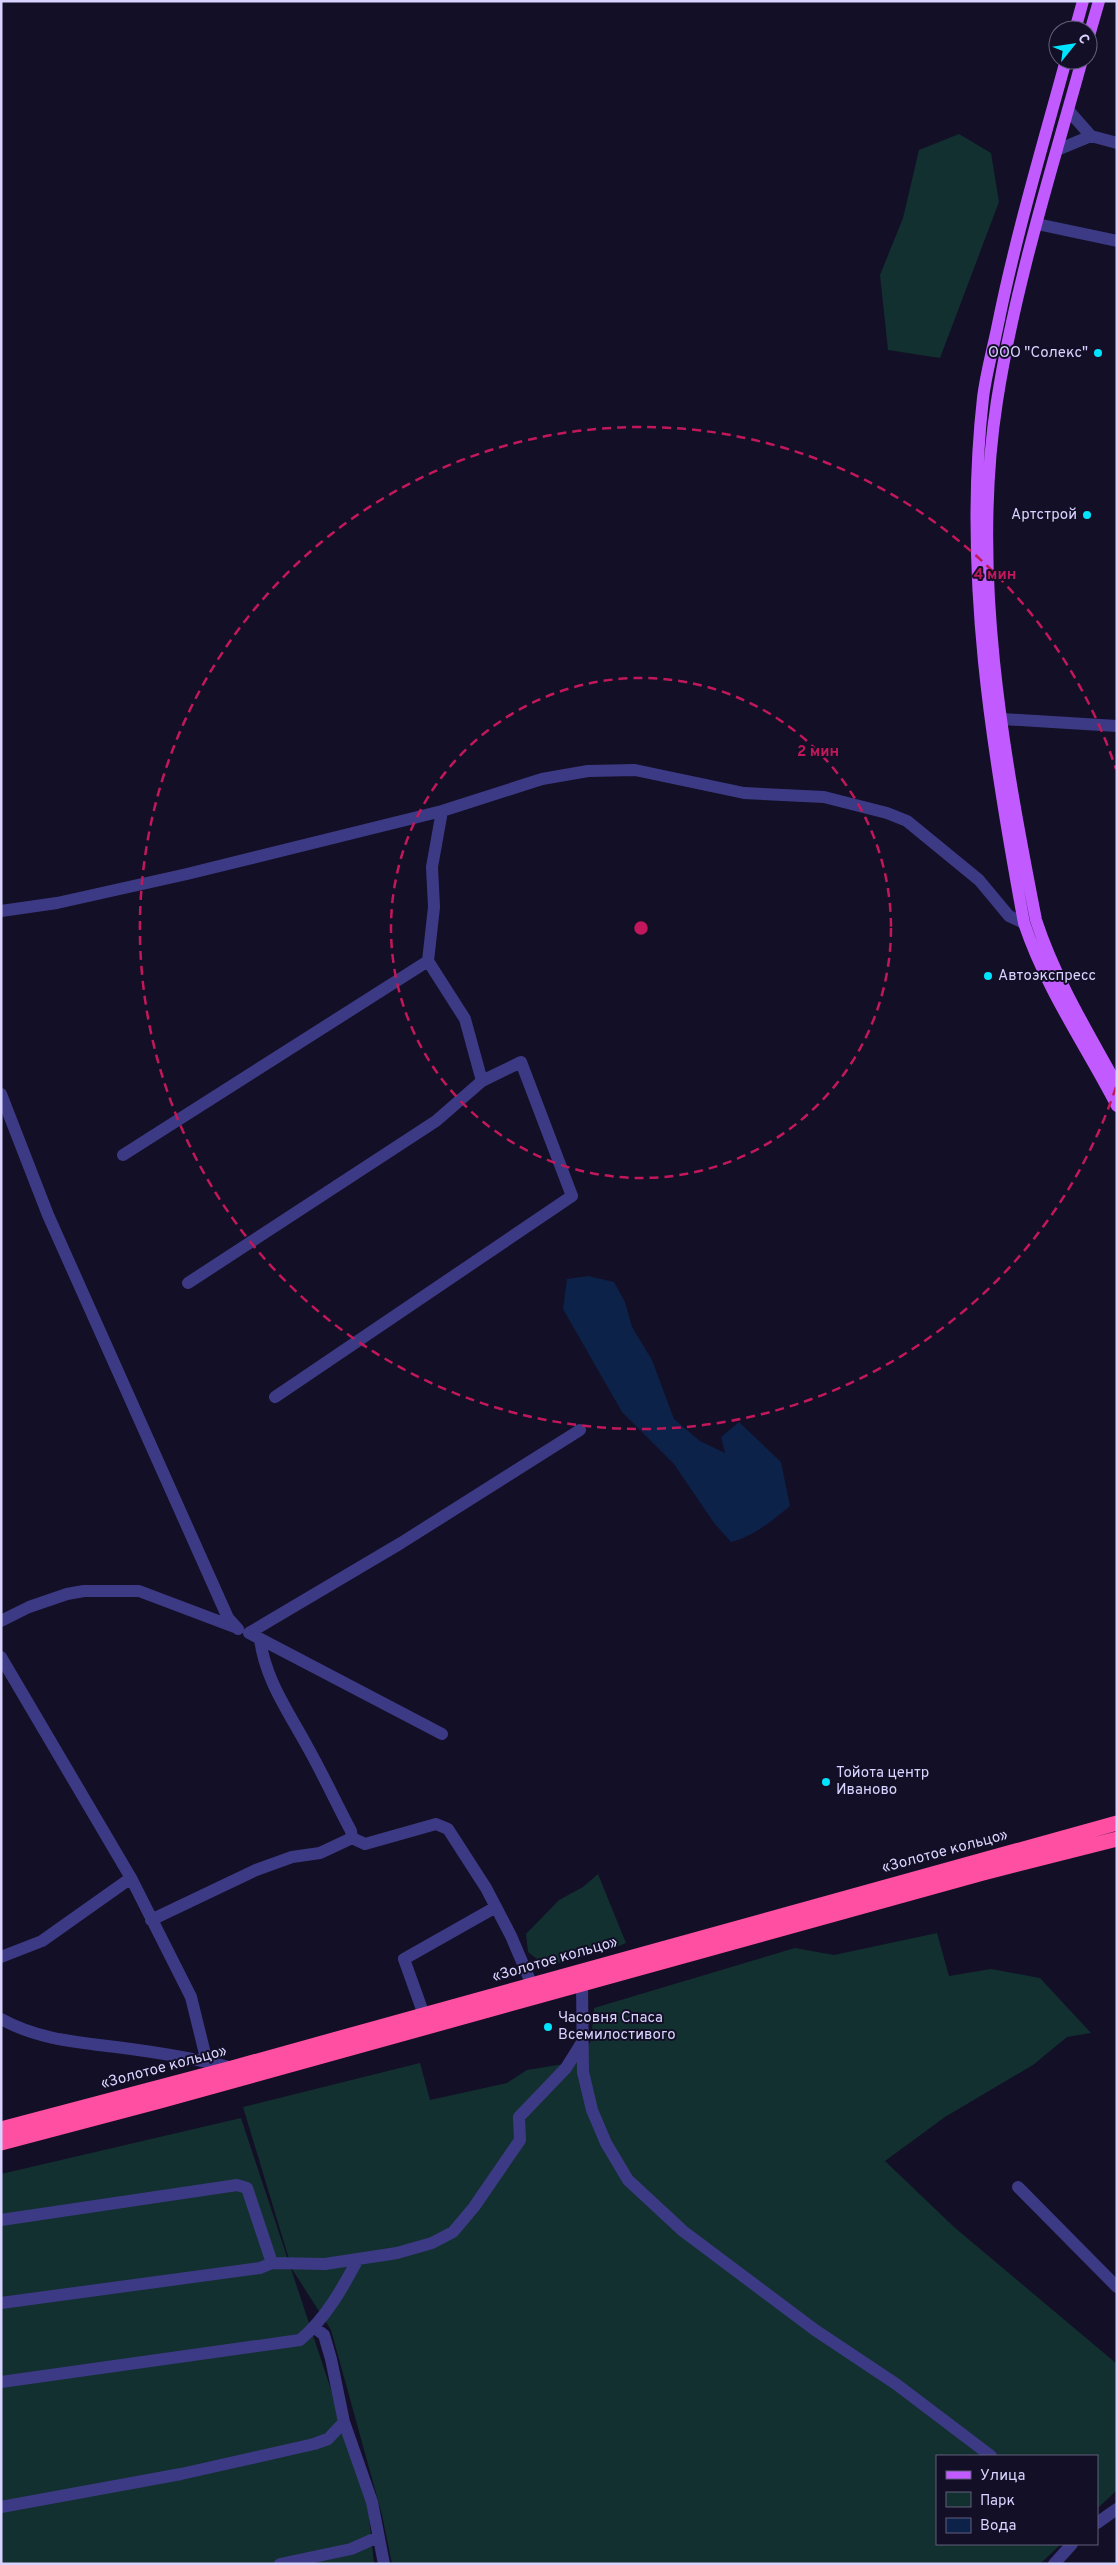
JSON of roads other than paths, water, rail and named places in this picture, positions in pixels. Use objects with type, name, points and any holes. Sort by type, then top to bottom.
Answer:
[{"type":"highway","name":"«Золотое кольцо»","points":[[1,2129],[232,2068],[1117,1823]]},
{"type":"highway","name":"«Золотое кольцо»","points":[[1,2143],[974,1875],[1117,1839]]},
{"type":"main road","points":[[1078,20],[1083,1]]},
{"type":"main road","points":[[1093,20],[1098,1]]},
{"type":"main road","points":[[1063,70],[1011,259],[983,395],[978,445],[977,604],[991,728],[1030,922],[1044,945],[1068,997],[1117,1085]]},
{"type":"main road","points":[[1079,70],[1022,279],[997,401],[991,454],[989,568],[992,636],[1033,949],[1057,1002],[1117,1106]]},
{"type":"street","points":[[1068,110],[1092,136],[1117,143]]},
{"type":"street","points":[[1057,150],[1092,136]]},
{"type":"street","points":[[1037,224],[1117,241]]},
{"type":"street","points":[[1002,719],[1117,726]]},
{"type":"street","points":[[1,912],[57,903],[178,876],[442,811],[542,778],[588,771],[635,770],[744,793],[824,797],[857,804],[907,821],[978,880],[1009,916],[1030,922]]},
{"type":"street","points":[[442,811],[432,867],[434,907],[428,961],[465,1019],[482,1081]]},
{"type":"street","points":[[123,1155],[428,961]]},
{"type":"street","points":[[188,1283],[436,1121],[482,1081],[521,1062],[572,1196],[276,1397]]},
{"type":"street","points":[[1,1094],[48,1216],[228,1618],[249,1633],[262,1654],[270,1682],[307,1746],[351,1831],[352,1838]]},
{"type":"street","points":[[249,1633],[401,1543],[580,1430]]},
{"type":"street","points":[[2,1619],[29,1607],[67,1594],[84,1591],[139,1590],[249,1633],[442,1734]]},
{"type":"street","points":[[1,1657],[131,1878],[191,1997],[207,2062]]},
{"type":"street","points":[[151,1920],[256,1870],[292,1857],[320,1853],[352,1838],[365,1844],[436,1824],[448,1829],[496,1907],[532,1984]]},
{"type":"street","points":[[1,1957],[42,1942],[131,1878]]},
{"type":"street","points":[[424,2015],[404,1959],[496,1907]]},
{"type":"street","points":[[582,1984],[581,2044],[583,2072],[592,2110],[606,2144],[628,2180],[683,2231],[815,2330],[896,2384],[990,2455]]},
{"type":"street","points":[[1,2019],[23,2032],[207,2062],[232,2068],[248,2076]]},
{"type":"street","points":[[1,2303],[260,2268],[272,2263],[325,2264],[397,2253],[432,2243],[453,2232],[474,2207],[520,2140],[519,2116],[566,2068],[581,2044]]},
{"type":"street","points":[[1,2220],[237,2186],[247,2188],[272,2263]]},
{"type":"street","points":[[1018,2187],[1117,2287]]},
{"type":"street","points":[[1,2382],[300,2340],[315,2328],[339,2293],[358,2259]]},
{"type":"street","points":[[315,2328],[324,2336],[344,2422],[372,2502],[384,2564]]},
{"type":"street","points":[[1,2507],[181,2474],[314,2444],[328,2438],[344,2422]]},
{"type":"street","points":[[280,2564],[351,2549],[378,2537]]},
{"type":"street","points":[[1054,2564],[1071,2545]]},
{"type":"water","points":[[588,1276],[614,1282],[625,1302],[632,1327],[652,1360],[674,1419],[700,1441],[725,1453],[721,1437],[739,1422],[781,1462],[790,1506],[755,1532],[731,1542],[714,1523],[674,1464],[622,1412],[563,1309],[567,1279]]},
{"type":"place","name":"ООО \"Солекс\"","points":[[1098,353]]},
{"type":"place","name":"Артстрой","points":[[1087,515]]},
{"type":"place","name":"Автоэкспресс","points":[[988,976]]},
{"type":"place","name":"Тойота центр Иваново","points":[[826,1782]]},
{"type":"place","name":"Часовня Спаса Всемилостивого","points":[[548,2027]]}]
